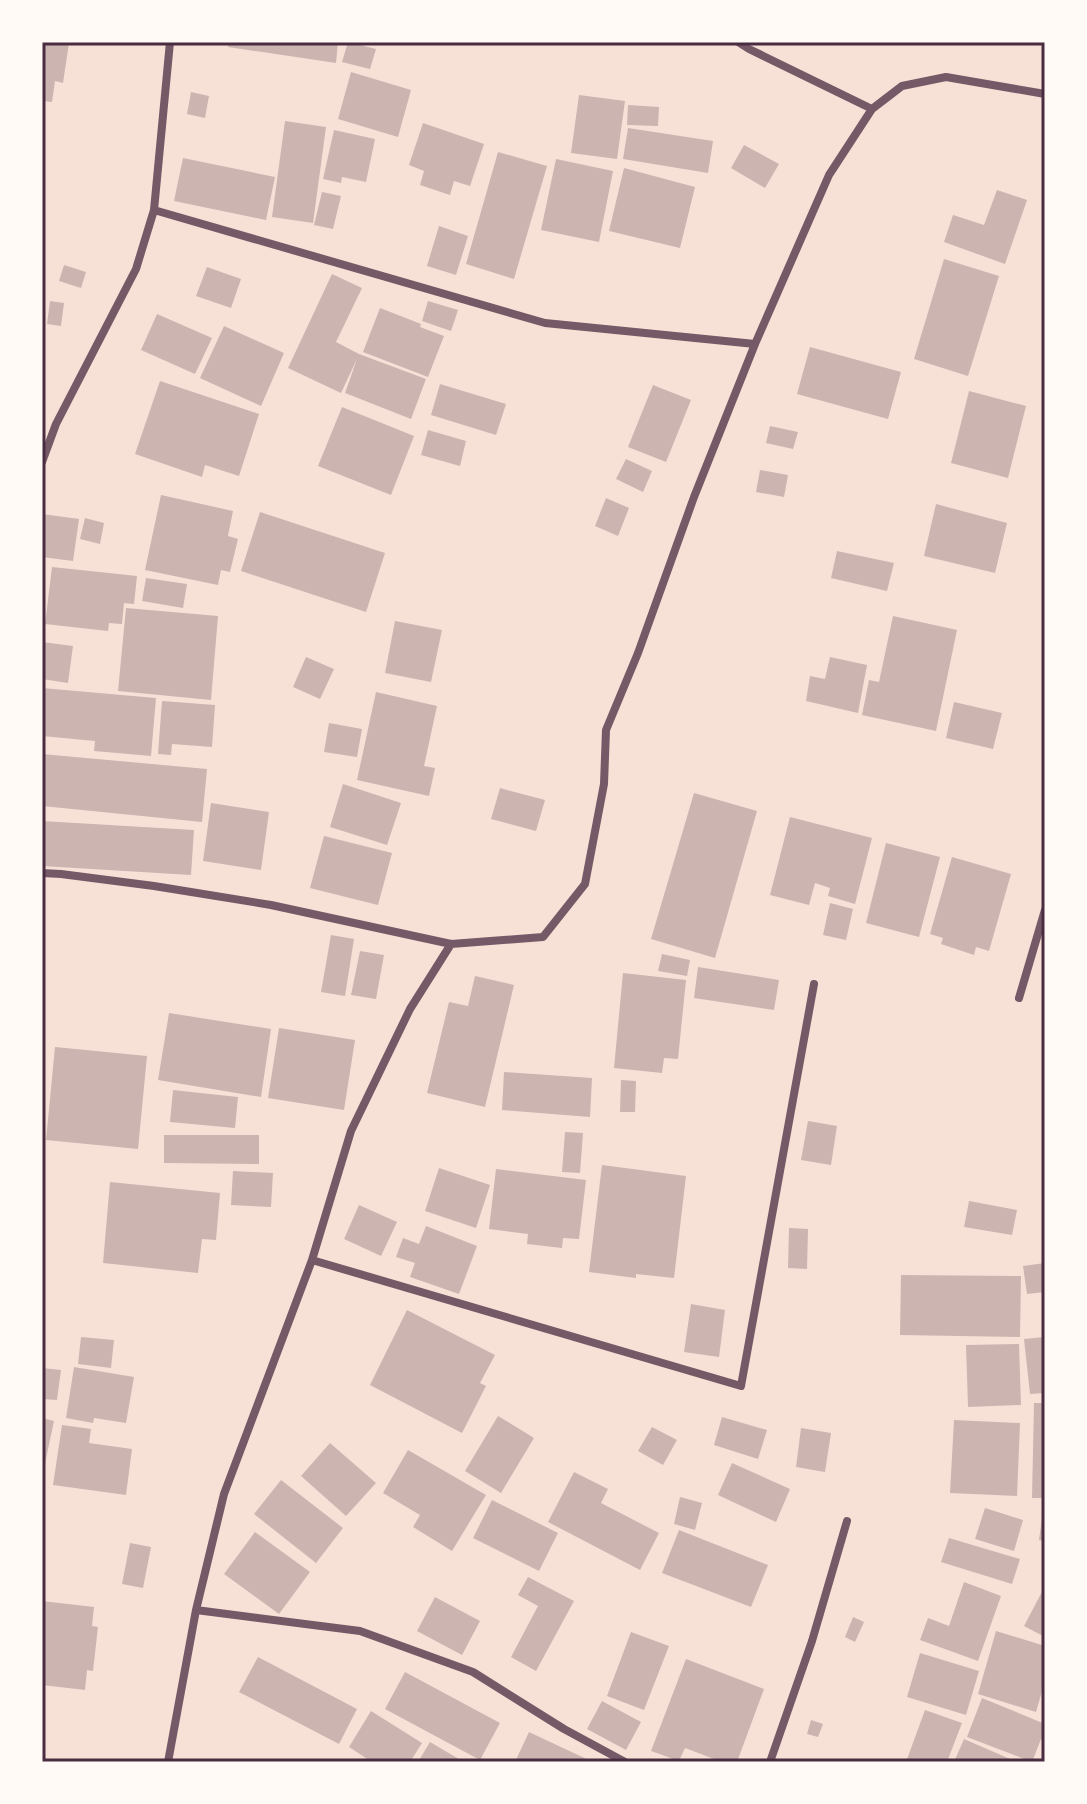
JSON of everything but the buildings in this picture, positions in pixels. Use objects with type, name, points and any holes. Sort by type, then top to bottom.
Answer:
[{"type":"street","points":[[42,462],[56,424],[136,269],[154,210],[170,42]]},
{"type":"street","points":[[738,42],[872,109]]},
{"type":"street","points":[[42,873],[139,884],[271,905],[451,944],[543,937],[585,884],[604,784],[606,730],[755,344],[829,175],[872,109],[902,86],[946,77],[1045,94]]},
{"type":"street","points":[[154,210],[545,323],[755,344]]},
{"type":"street","points":[[1019,998],[1045,910]]},
{"type":"street","points":[[168,1762],[196,1610],[224,1494],[312,1260],[351,1131],[410,1009],[451,944]]},
{"type":"street","points":[[312,1260],[741,1386],[814,984]]},
{"type":"street","points":[[770,1762],[812,1641],[847,1521]]},
{"type":"street","points":[[196,1610],[360,1631],[473,1672],[564,1729],[625,1762]]}]
